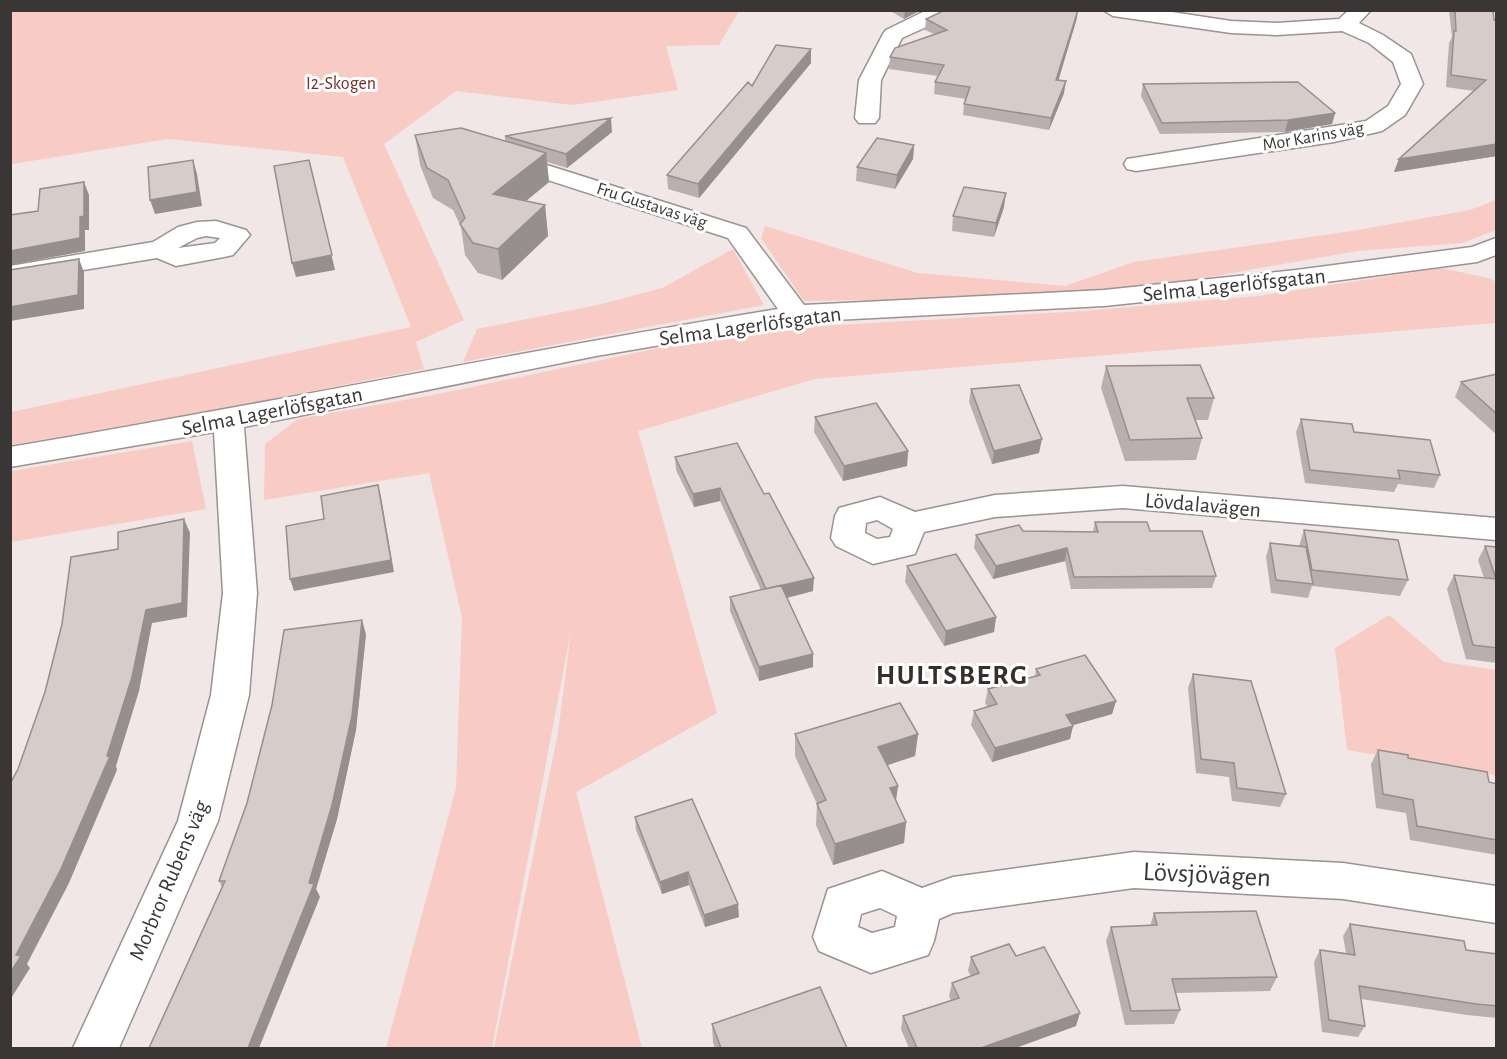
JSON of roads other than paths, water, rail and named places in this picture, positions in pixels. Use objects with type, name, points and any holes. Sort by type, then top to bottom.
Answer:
[{"type":"street","points":[[867,118],[870,80],[893,34],[925,18],[948,10]]},
{"type":"street","points":[[1113,10],[1231,27],[1277,29],[1353,18]]},
{"type":"street","name":"Mor Karins väg","points":[[1136,164],[1334,135],[1374,126],[1397,110],[1412,84],[1403,59],[1353,18]]},
{"type":"street","name":"Fru Gustavas väg","points":[[482,152],[619,193],[737,233],[763,272],[796,314]]},
{"type":"street","points":[[10,274],[161,249]]},
{"type":"street","name":"Selma Lagerlöfsgatan","points":[[10,457],[228,420],[596,347],[796,314],[1104,298],[1296,279],[1490,256]]},
{"type":"street","name":"Morbror Rubens väg","points":[[96,1048],[198,821],[230,695],[240,593],[228,420]]},
{"type":"street","name":"Lövdalavägen","points":[[911,524],[995,506],[1123,497],[1497,529]]},
{"type":"street","name":"Lövsjövägen","points":[[920,907],[953,895],[1134,870],[1343,880],[1497,905]]},
{"type":"district","name":"HULTSBERG","points":[[952,674]]},
{"type":"park label","name":"I2-Skogen","points":[[341,83]]}]
